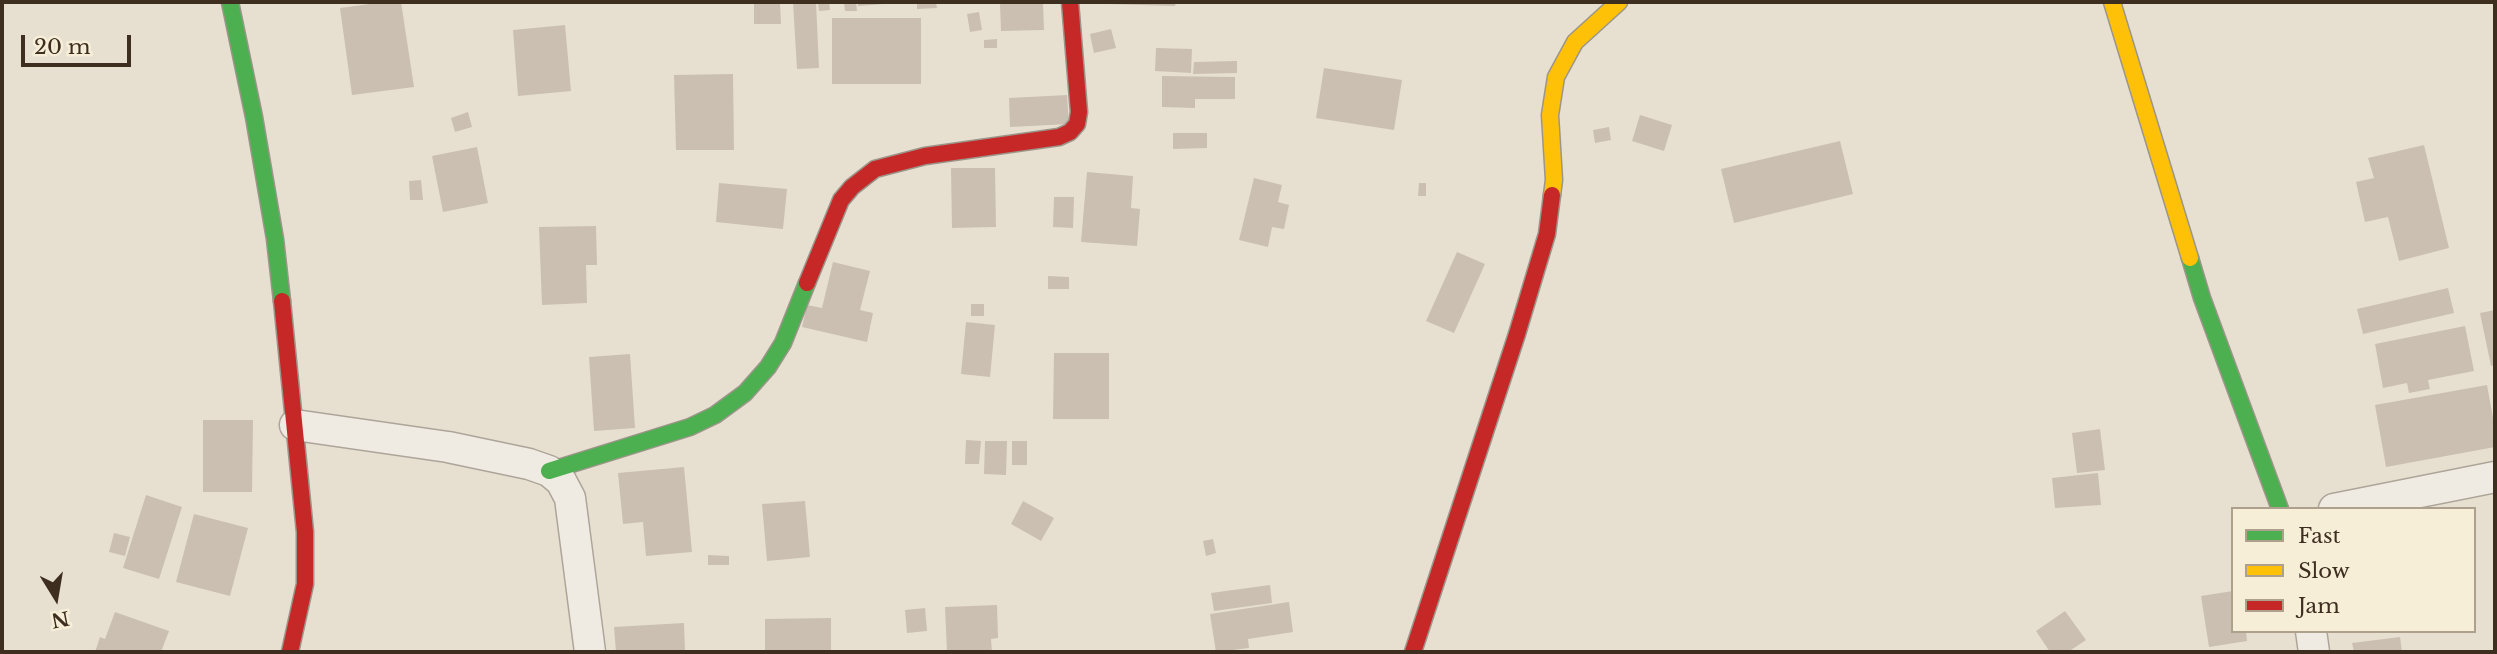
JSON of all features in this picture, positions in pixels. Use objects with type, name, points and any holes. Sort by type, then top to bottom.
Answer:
[{"type":"street","points":[[230,2],[254,117],[275,239],[305,532],[304,584],[290,652]]},
{"type":"street","points":[[549,471],[690,427],[715,415],[745,393],[768,367],[783,343],[841,200],[852,187],[875,169],[926,156],[1059,137],[1070,132],[1077,124],[1079,112],[1070,2]]},
{"type":"street","points":[[1413,652],[1513,348],[1547,234],[1554,180],[1550,115],[1556,77],[1575,42],[1619,2]]},
{"type":"street","points":[[2112,2],[2202,298],[2279,507]]},
{"type":"street","points":[[295,425],[448,447],[529,464],[549,471],[561,481],[570,498],[590,652]]},
{"type":"street","points":[[2344,507],[2495,477]]},
{"type":"street","points":[[2311,633],[2314,652]]},
{"type":"building","points":[[401,2],[414,87],[352,95],[340,8]]},
{"type":"building","points":[[754,2],[780,2],[781,24],[754,24]]},
{"type":"building","points":[[793,2],[816,2],[819,68],[797,69]]},
{"type":"building","points":[[818,2],[829,2],[830,10],[819,11]]},
{"type":"building","points":[[844,2],[856,2],[857,11],[845,11]]},
{"type":"building","points":[[858,2],[884,2],[884,4],[858,6]]},
{"type":"building","points":[[917,2],[936,2],[937,8],[917,9]]},
{"type":"building","points":[[1043,2],[1044,30],[1001,31],[1000,4]]},
{"type":"building","points":[[1107,2],[1176,2],[1175,6]]},
{"type":"building","points":[[979,12],[982,30],[970,32],[967,14]]},
{"type":"building","points":[[832,18],[921,18],[921,84],[832,84]]},
{"type":"building","points":[[565,25],[571,91],[518,96],[513,30]]},
{"type":"building","points":[[1111,29],[1116,48],[1094,53],[1090,34]]},
{"type":"building","points":[[997,39],[997,48],[984,48],[984,40]]},
{"type":"building","points":[[1156,48],[1192,49],[1191,73],[1155,71]]},
{"type":"building","points":[[1237,61],[1237,73],[1193,74],[1194,62]]},
{"type":"building","points":[[1324,68],[1402,80],[1394,130],[1316,118]]},
{"type":"building","points":[[733,74],[734,150],[676,150],[674,75]]},
{"type":"building","points":[[1162,76],[1235,77],[1235,99],[1195,99],[1195,108],[1162,107]]},
{"type":"building","points":[[1067,95],[1069,124],[1010,127],[1009,98]]},
{"type":"building","points":[[468,112],[472,127],[455,132],[451,118]]},
{"type":"building","points":[[1640,115],[1672,125],[1664,151],[1632,141]]},
{"type":"building","points":[[1609,127],[1611,140],[1595,143],[1593,130]]},
{"type":"building","points":[[1173,133],[1207,133],[1207,148],[1173,149]]},
{"type":"building","points":[[1840,141],[1853,194],[1734,223],[1721,169]]},
{"type":"building","points":[[2424,145],[2449,248],[2399,261],[2388,217],[2365,222],[2356,182],[2374,178],[2368,158]]},
{"type":"building","points":[[477,147],[488,203],[443,212],[432,156]]},
{"type":"building","points":[[951,168],[995,168],[996,227],[952,228]]},
{"type":"building","points":[[1087,172],[1133,176],[1131,208],[1140,209],[1137,246],[1081,242]]},
{"type":"building","points":[[1254,178],[1282,185],[1278,202],[1289,205],[1284,229],[1272,227],[1268,247],[1239,240]]},
{"type":"building","points":[[421,180],[423,200],[410,200],[409,181]]},
{"type":"building","points":[[719,183],[787,189],[783,229],[716,222]]},
{"type":"building","points":[[1419,183],[1426,183],[1426,196],[1418,196]]},
{"type":"building","points":[[1054,197],[1074,197],[1073,228],[1053,227]]},
{"type":"building","points":[[596,226],[597,265],[586,265],[587,303],[542,305],[539,227]]},
{"type":"building","points":[[1457,252],[1485,264],[1454,333],[1426,321]]},
{"type":"building","points":[[833,262],[870,271],[860,310],[873,313],[867,342],[802,327],[807,305],[822,308]]},
{"type":"building","points":[[1048,276],[1069,277],[1069,289],[1048,289]]},
{"type":"building","points":[[2448,288],[2454,313],[2363,334],[2357,309]]},
{"type":"building","points":[[971,304],[984,304],[984,316],[971,316]]},
{"type":"building","points":[[2495,310],[2495,365],[2491,366],[2480,313]]},
{"type":"building","points":[[966,322],[995,325],[990,377],[961,374]]},
{"type":"building","points":[[2465,326],[2474,371],[2428,380],[2430,389],[2409,393],[2407,383],[2383,388],[2375,344]]},
{"type":"building","points":[[1054,353],[1109,353],[1109,419],[1053,419]]},
{"type":"building","points":[[630,354],[635,428],[594,431],[589,357]]},
{"type":"building","points":[[2487,385],[2495,429],[2495,447],[2386,467],[2375,405]]},
{"type":"building","points":[[203,420],[253,420],[252,492],[203,492]]},
{"type":"building","points":[[2100,429],[2105,470],[2077,473],[2072,433]]},
{"type":"building","points":[[966,440],[981,441],[979,464],[965,464]]},
{"type":"building","points":[[985,441],[1007,441],[1006,475],[984,474]]},
{"type":"building","points":[[1012,441],[1027,441],[1027,465],[1012,465]]},
{"type":"building","points":[[684,467],[692,552],[646,556],[643,522],[623,524],[618,473]]},
{"type":"building","points":[[2098,473],[2101,505],[2055,508],[2052,478]]},
{"type":"building","points":[[146,495],[182,507],[159,579],[123,568]]},
{"type":"building","points":[[805,501],[810,557],[767,561],[762,504]]},
{"type":"building","points":[[1023,501],[1054,518],[1041,541],[1011,524]]},
{"type":"building","points":[[194,514],[248,528],[230,596],[176,582]]},
{"type":"building","points":[[114,533],[130,537],[125,556],[109,552]]},
{"type":"building","points":[[1213,539],[1216,553],[1206,556],[1203,541]]},
{"type":"building","points":[[708,555],[729,556],[729,565],[708,565]]},
{"type":"building","points":[[1270,585],[1272,603],[1214,611],[1211,593]]},
{"type":"building","points":[[2231,591],[2231,633],[2246,633],[2247,641],[2209,647],[2201,596]]},
{"type":"building","points":[[1289,602],[1293,632],[1248,639],[1249,648],[1216,652],[1210,614]]},
{"type":"building","points":[[997,605],[998,638],[991,639],[992,652],[947,652],[945,607]]},
{"type":"building","points":[[925,608],[927,631],[907,633],[905,610]]},
{"type":"building","points":[[2065,611],[2086,640],[2068,652],[2050,652],[2036,631]]},
{"type":"building","points":[[115,612],[169,631],[161,652],[95,652],[100,637],[105,639]]},
{"type":"building","points":[[831,618],[831,652],[765,651],[765,619]]},
{"type":"building","points":[[684,623],[685,652],[616,652],[614,627]]},
{"type":"building","points":[[2400,637],[2402,652],[2354,652],[2352,643]]},
{"type":"traffic: fast","points":[[230,2],[254,117],[275,239],[282,301]]},
{"type":"traffic: fast","points":[[2190,258],[2202,298],[2279,507]]},
{"type":"traffic: fast","points":[[549,471],[690,427],[715,415],[745,393],[768,367],[783,343],[807,283]]},
{"type":"traffic: slow","points":[[1552,195],[1554,180],[1550,115],[1556,77],[1575,42],[1619,2]]},
{"type":"traffic: slow","points":[[2112,2],[2190,258]]},
{"type":"traffic: jam","points":[[807,283],[841,200],[852,187],[875,169],[925,156],[1059,137],[1070,132],[1077,124],[1079,112],[1070,2]]},
{"type":"traffic: jam","points":[[1413,652],[1517,334],[1547,234],[1552,195]]},
{"type":"traffic: jam","points":[[282,301],[305,532],[305,584],[290,652]]}]
